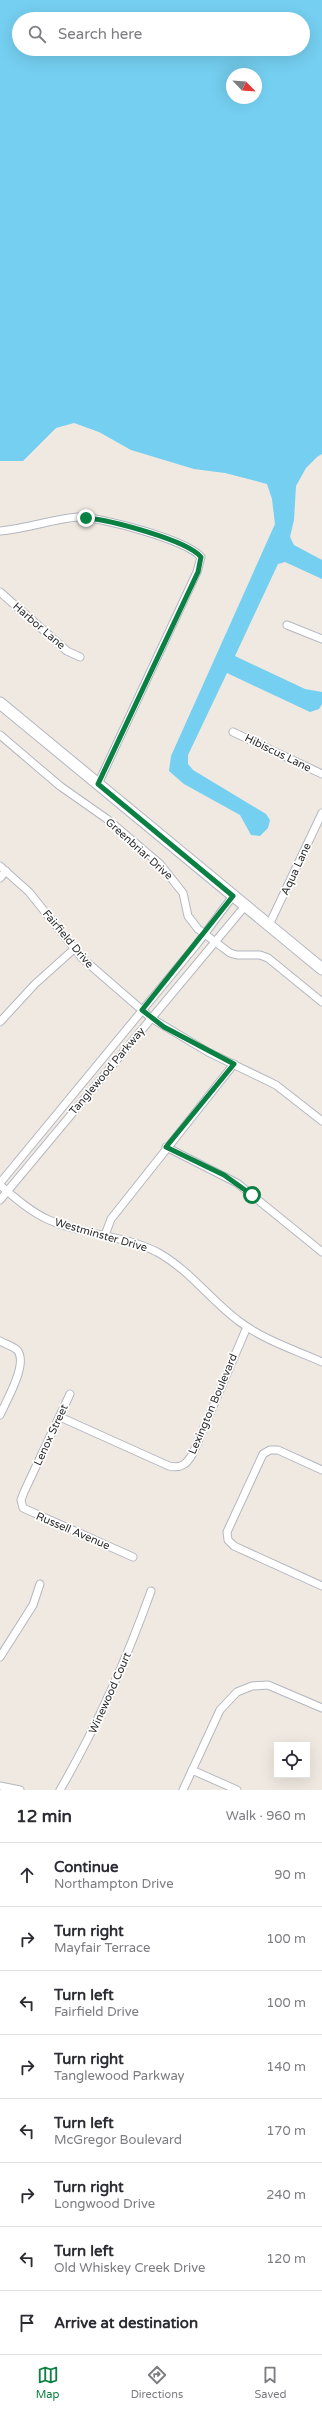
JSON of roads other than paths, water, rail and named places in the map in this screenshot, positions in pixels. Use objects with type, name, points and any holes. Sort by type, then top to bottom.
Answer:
[{"type":"main road","points":[[0,703],[322,969]]},
{"type":"street","points":[[0,531],[29,528],[69,518],[95,518],[121,524],[182,544],[196,551],[201,557],[198,572],[98,784]]},
{"type":"street","name":"Harbor Lane","points":[[0,592],[67,651],[80,657]]},
{"type":"street","points":[[287,625],[322,639]]},
{"type":"street","name":"Hibiscus Lane","points":[[233,732],[322,774]]},
{"type":"street","name":"Greenbriar Drive","points":[[0,736],[60,786],[107,819],[160,864],[177,883],[183,893],[188,916],[204,934],[222,948],[237,955],[253,954],[268,958],[322,1002]]},
{"type":"street","name":"Aqua Lane","points":[[269,926],[322,813]]},
{"type":"street","name":"Fairfield Drive","points":[[0,866],[29,892],[74,949],[94,970],[151,1018],[180,1037],[285,1091],[322,1121]]},
{"type":"street","points":[[0,878],[6,871]]},
{"type":"street","name":"Tanglewood Parkway","points":[[0,1184],[204,934],[233,896]]},
{"type":"street","name":"Tanglewood Parkway","points":[[0,1200],[214,941],[245,906]]},
{"type":"street","points":[[0,1022],[35,984],[74,949]]},
{"type":"street","points":[[105,1235],[111,1219],[166,1147],[234,1064]]},
{"type":"street","points":[[166,1147],[237,1183],[322,1252]]},
{"type":"street","name":"Westminster Drive","points":[[0,1184],[7,1191],[49,1220],[151,1249],[172,1262],[226,1311],[247,1327],[322,1362]]},
{"type":"street","name":"Lexington Boulevard","points":[[60,1417],[169,1466],[176,1468],[184,1465],[193,1453],[247,1327]]},
{"type":"street","points":[[0,1341],[18,1352],[21,1358],[21,1366],[0,1415]]},
{"type":"street","name":"Lenox Street","points":[[32,1476],[70,1394]]},
{"type":"street","points":[[322,1470],[278,1450],[270,1450],[262,1454],[227,1532],[228,1540],[237,1548],[322,1586]]},
{"type":"street","name":"Russell Avenue","points":[[32,1476],[21,1500],[23,1508],[133,1557]]},
{"type":"street","points":[[0,1657],[33,1605],[40,1584]]},
{"type":"street","name":"Winewood Court","points":[[60,1790],[82,1752],[114,1686],[151,1591]]},
{"type":"street","points":[[184,1790],[220,1710],[230,1697],[244,1689],[260,1685],[275,1687],[322,1708]]},
{"type":"street","points":[[192,1770],[237,1790]]},
{"type":"street","points":[[0,1786],[20,1790]]},
{"type":"water","points":[[0,0],[322,0],[322,454],[306,468],[296,486],[294,520],[290,537],[294,545],[322,560],[322,579],[285,562],[278,564],[235,656],[305,689],[322,692],[322,704],[319,709],[310,712],[227,673],[188,755],[188,764],[193,770],[266,814],[270,820],[268,828],[260,836],[251,835],[240,815],[184,784],[169,771],[171,756],[275,524],[272,499],[267,484],[225,473],[194,469],[131,450],[99,432],[74,423],[56,428],[23,461],[0,461]]}]
